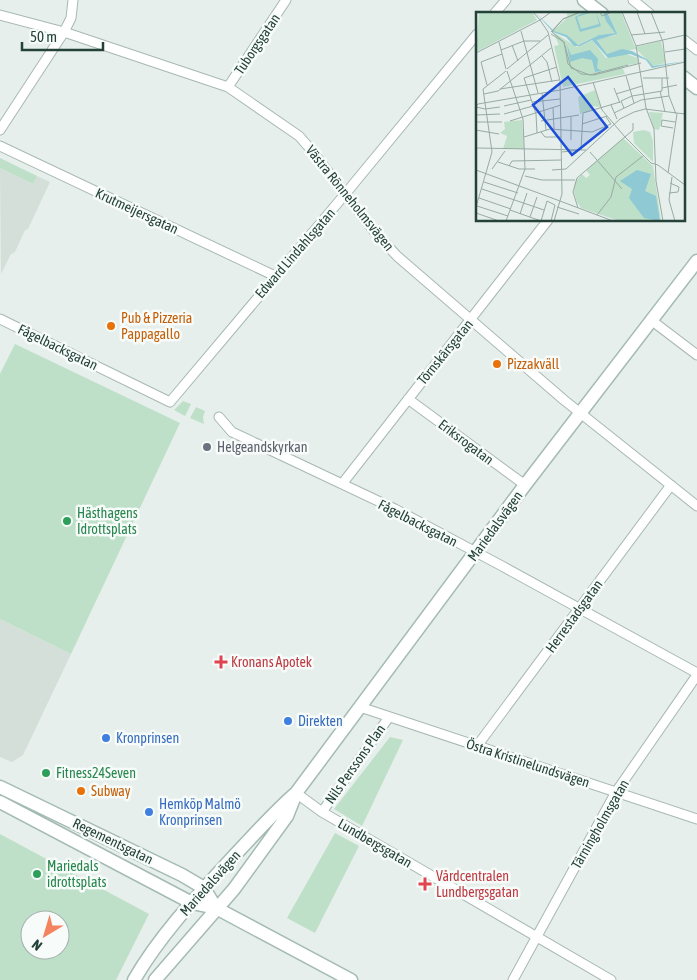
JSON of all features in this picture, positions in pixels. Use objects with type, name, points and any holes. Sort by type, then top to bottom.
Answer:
[{"type":"main road","points":[[584,0],[599,12]]},
{"type":"main road","points":[[684,78],[697,88]]},
{"type":"main road","name":"Mariedalsvägen","points":[[134,980],[174,924],[204,888],[278,808],[296,793],[580,413],[697,261]]},
{"type":"main road","name":"Regementsgatan","points":[[0,786],[182,875],[204,888],[216,908]]},
{"type":"main road","name":"Mariedalsvägen","points":[[155,980],[234,889],[288,816],[296,793]]},
{"type":"main road","name":"Regementsgatan","points":[[0,802],[192,902],[216,908],[351,980]]},
{"type":"street","points":[[0,130],[64,32],[71,18],[73,0]]},
{"type":"street","name":"Tuborgsgatan","points":[[228,87],[286,0]]},
{"type":"street","points":[[496,12],[506,0]]},
{"type":"street","points":[[633,0],[648,12]]},
{"type":"street","name":"Västra Rönneholmsvägen","points":[[0,16],[64,32],[228,87],[299,136],[384,243],[580,413],[697,506]]},
{"type":"street","name":"Edward Lindahlsgatan","points":[[170,402],[476,35]]},
{"type":"street","points":[[684,41],[697,50]]},
{"type":"street","name":"Krutmeijersgatan","points":[[0,146],[275,276]]},
{"type":"street","name":"Törnskärsgatan","points":[[342,484],[547,221]]},
{"type":"street","name":"Fågelbacksgatan","points":[[0,320],[170,402]]},
{"type":"street","points":[[651,320],[697,356]]},
{"type":"street","name":"Eriksrogatan","points":[[408,398],[525,486]]},
{"type":"street","name":"Fågelbacksgatan","points":[[219,417],[232,432],[395,509],[697,674]]},
{"type":"street","name":"Herrestadsgatan","points":[[477,746],[671,486]]},
{"type":"street","name":"Tärningholmsgatan","points":[[513,980],[616,792],[697,674]]},
{"type":"street","name":"Östra Kristinelundsvägen","points":[[360,707],[697,819]]},
{"type":"street","name":"Nils Perssons Plan","points":[[322,812],[389,717]]},
{"type":"street","name":"Lundbergsgatan","points":[[296,793],[322,812],[611,980]]},
{"type":"shaded area","points":[[0,168],[33,184],[37,176],[50,182],[28,229],[25,230],[15,252],[11,254],[1,274]]},
{"type":"shaded area","points":[[0,619],[71,654],[23,755],[12,762],[0,757]]},
{"type":"green space","points":[[0,158],[37,176],[33,184],[0,168]]},
{"type":"green space","name":"Hästhagens Idrottsplats","points":[[15,344],[180,423],[71,654],[0,619],[0,374]]},
{"type":"green space","points":[[183,401],[191,404],[185,416],[174,410]]},
{"type":"green space","points":[[196,407],[205,411],[203,417],[204,424],[190,418]]},
{"type":"green space","points":[[390,737],[403,740],[362,826],[334,809]]},
{"type":"green space","points":[[335,833],[359,846],[315,933],[287,918]]},
{"type":"green space","name":"Mariedals idrottsplats","points":[[0,834],[149,914],[116,980],[0,980]]},
{"type":"place","name":"Pub & Pizzeria Pappagallo","points":[[111,326]]},
{"type":"place","name":"Pizzakväll","points":[[497,364]]},
{"type":"place","name":"Helgeandskyrkan","points":[[207,447]]},
{"type":"place","name":"Hästhagens Idrottsplats","points":[[67,521]]},
{"type":"place","name":"Kronans Apotek","points":[[221,662]]},
{"type":"place","name":"Direkten","points":[[288,721]]},
{"type":"place","name":"Kronprinsen","points":[[106,738]]},
{"type":"place","name":"Fitness24Seven","points":[[46,773]]},
{"type":"place","name":"Subway","points":[[81,791]]},
{"type":"place","name":"Hemköp Malmö Kronprinsen","points":[[149,812]]},
{"type":"place","name":"Mariedals idrottsplats","points":[[37,874]]},
{"type":"place","name":"Vårdcentralen Lundbergsgatan","points":[[425,884]]}]
